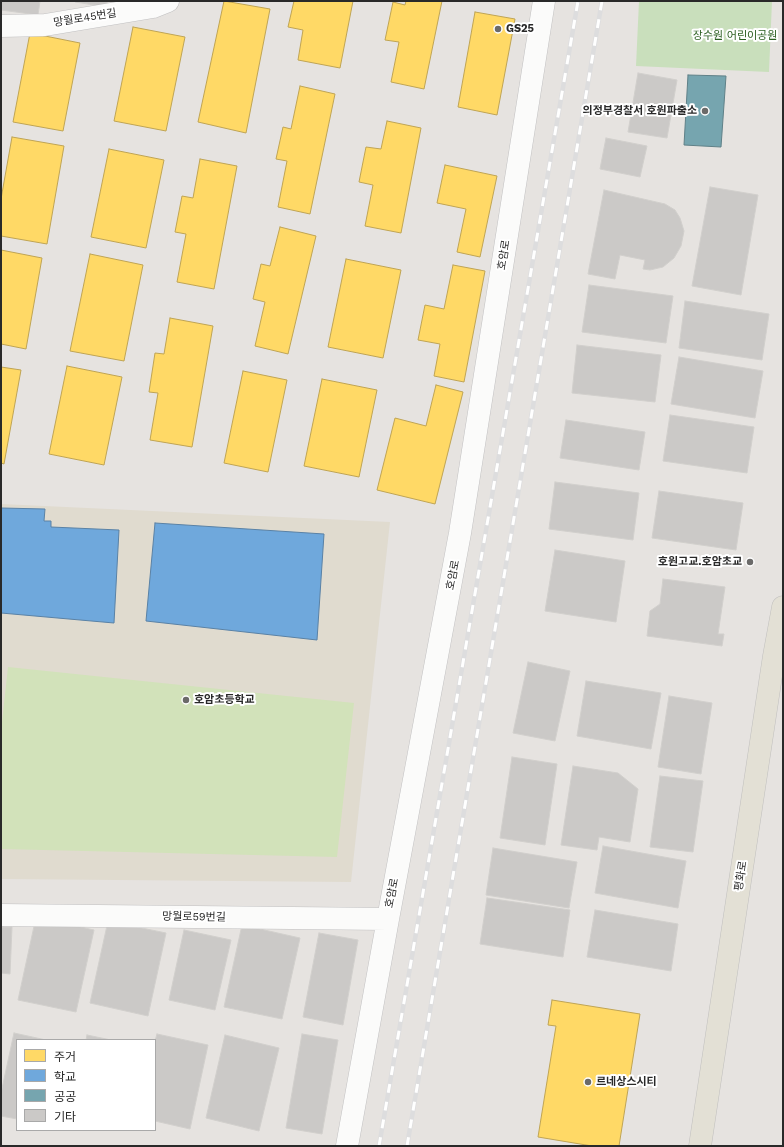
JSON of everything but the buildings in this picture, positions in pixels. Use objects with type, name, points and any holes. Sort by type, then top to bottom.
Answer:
[{"type":"main road","name":"평화로","points":[[700,1146],[774,656],[783,611]]},
{"type":"street","name":"망월로45번길","points":[[1,26],[45,25],[153,7],[168,1]]},
{"type":"street","name":"호암로","points":[[347,1146],[460,533],[544,1]]},
{"type":"street","name":"망월로59번길","points":[[1,915],[388,919]]},
{"type":"shaded area","name":"호암초등학교","points":[[1,504],[390,522],[351,882],[1,879]]},
{"type":"green space","name":"장수원 어린이공원","points":[[639,1],[772,1],[769,72],[636,66]]},
{"type":"green space","points":[[8,667],[354,703],[337,857],[1,849],[1,731]]},
{"type":"railway","points":[[379,1146],[578,1]]},
{"type":"railway","points":[[407,1146],[602,1]]},
{"type":"place","name":"GS25","points":[[498,29]]},
{"type":"place","name":"의정부경찰서 호원파출소","points":[[705,111]]},
{"type":"place","name":"호원고교.호암초교","points":[[750,562]]},
{"type":"place","name":"호암초등학교","points":[[186,700]]},
{"type":"place","name":"르네상스시티","points":[[588,1082]]}]
